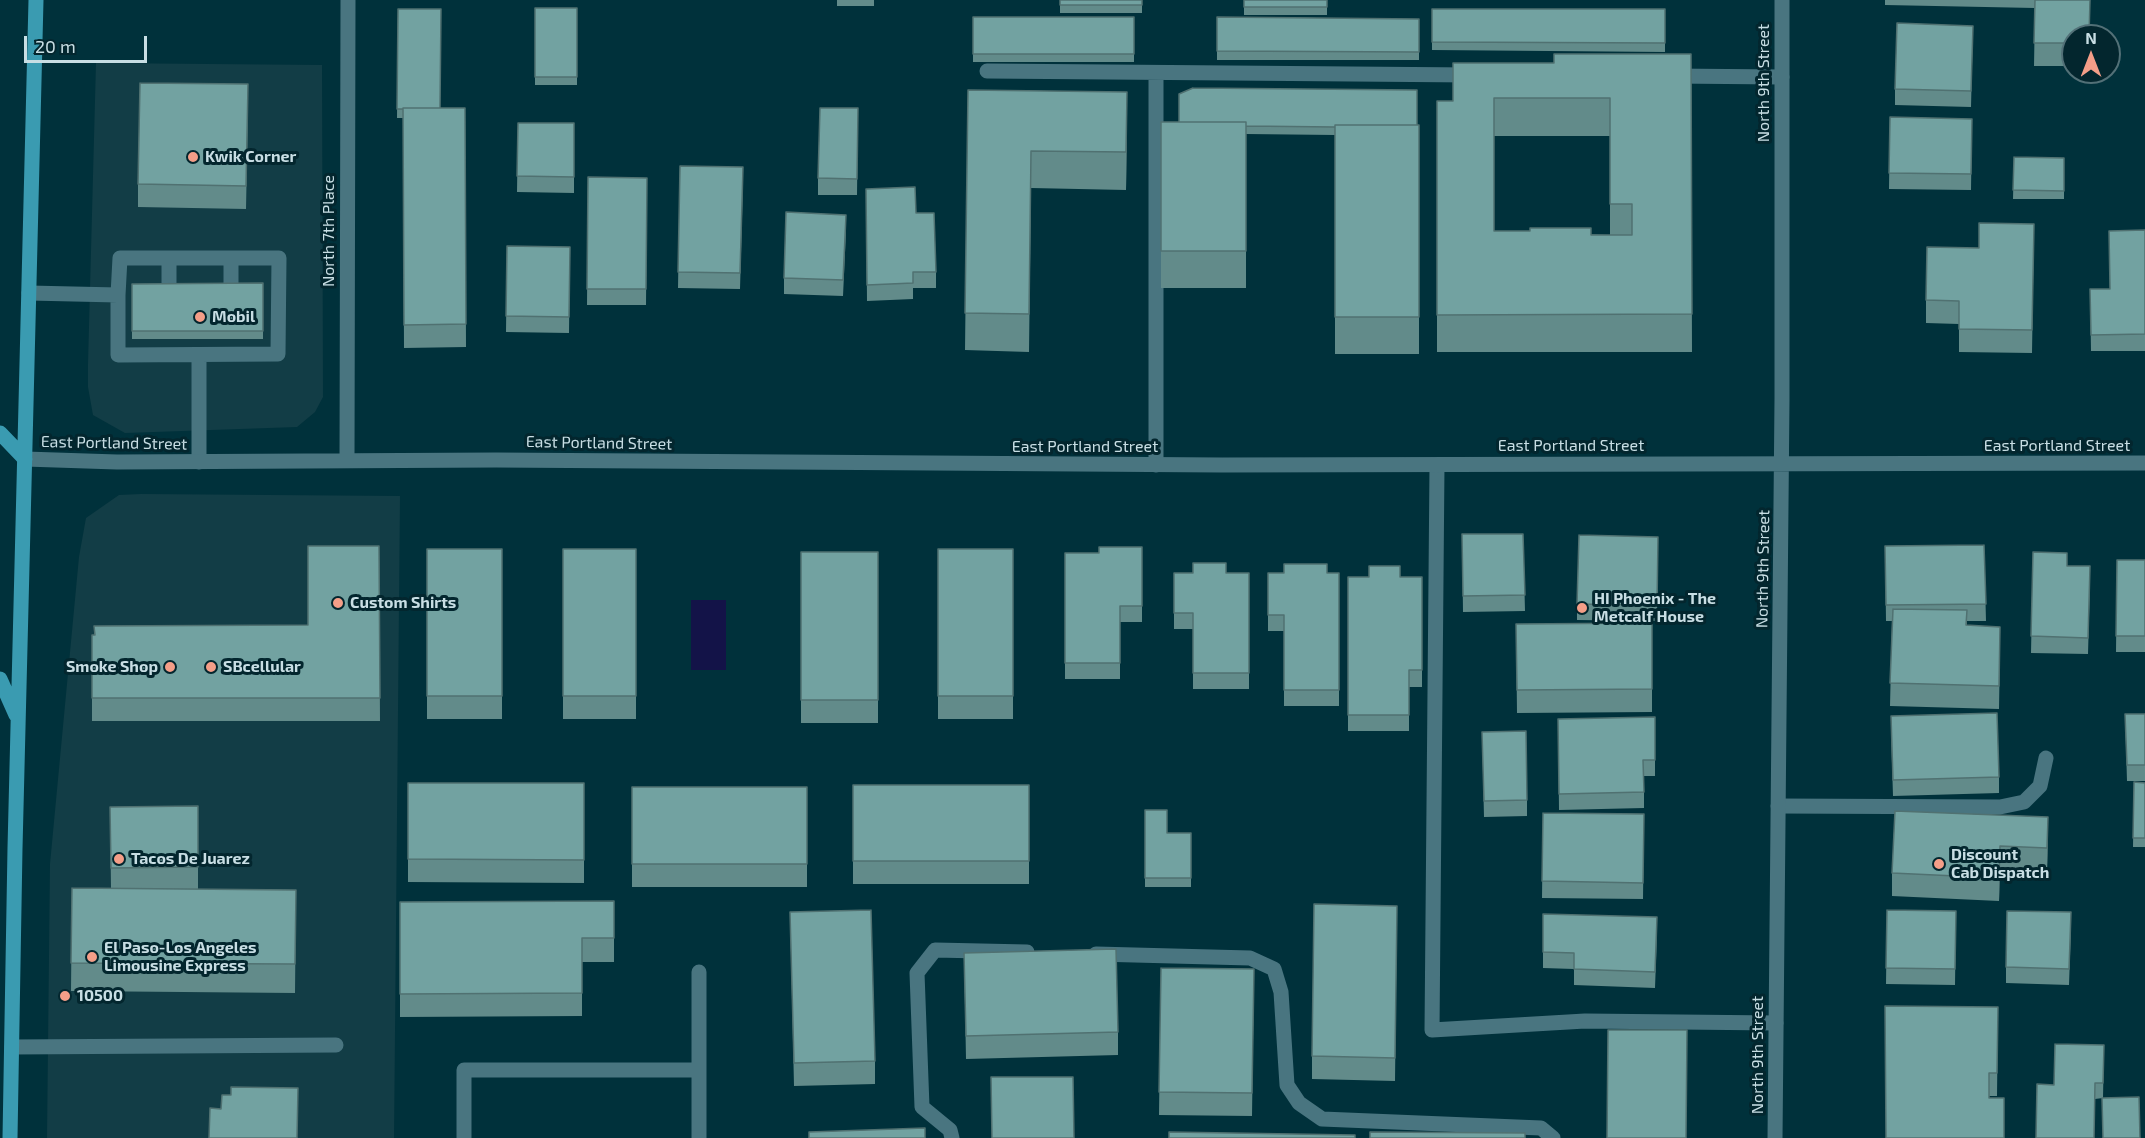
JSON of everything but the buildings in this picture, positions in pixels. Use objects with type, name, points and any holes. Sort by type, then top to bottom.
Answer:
[{"type":"main road","points":[[10,1138],[36,0]]},
{"type":"main road","points":[[0,434],[26,459]]},
{"type":"main road","points":[[0,680],[18,721]]},
{"type":"street","name":"North 7th Place","points":[[347,461],[348,0]]},
{"type":"street","name":"North 9th Street","points":[[1775,1138],[1782,464],[1782,0]]},
{"type":"street","points":[[987,71],[1488,75]]},
{"type":"street","points":[[1155,73],[1155,465]]},
{"type":"street","points":[[1654,76],[1782,77]]},
{"type":"street","points":[[120,258],[169,258],[279,258],[278,354],[199,357],[118,355],[120,258]]},
{"type":"street","points":[[169,258],[169,292]]},
{"type":"street","points":[[231,258],[231,291]]},
{"type":"street","points":[[29,292],[118,295]]},
{"type":"street","points":[[169,339],[169,356]]},
{"type":"street","points":[[231,339],[231,356]]},
{"type":"street","points":[[199,357],[200,462]]},
{"type":"street","name":"East Portland Street","points":[[26,459],[200,462],[1155,465],[2145,463]]},
{"type":"street","points":[[1437,465],[1432,1030],[1584,1021],[1776,1023]]},
{"type":"street","points":[[1778,806],[2000,807],[2024,802],[2040,786],[2046,758]]},
{"type":"street","points":[[952,1138],[950,1130],[922,1107],[916,973],[935,950],[1037,952]]},
{"type":"street","points":[[1083,954],[1250,958],[1274,969],[1281,992],[1287,1085],[1299,1103],[1322,1119],[1541,1128],[1553,1138]]},
{"type":"street","points":[[699,972],[699,1138]]},
{"type":"street","points":[[12,1047],[336,1045]]},
{"type":"street","points":[[464,1138],[464,1070],[699,1070]]},
{"type":"shaded area","points":[[96,63],[322,65],[323,397],[315,412],[297,427],[125,433],[93,415],[88,387],[88,364]]},
{"type":"shaded area","points":[[119,495],[400,496],[394,1138],[47,1138],[50,864],[79,557],[86,518]]},
{"type":"shaded area","points":[[691,600],[726,600],[726,670],[691,670]]},
{"type":"place","name":"Kwik Corner","points":[[193,157]]},
{"type":"place","name":"Mobil","points":[[200,317]]},
{"type":"place","name":"Custom Shirts","points":[[338,603]]},
{"type":"place","name":"HI Phoenix - The Metcalf House","points":[[1582,608]]},
{"type":"place","name":"Smoke Shop","points":[[170,667]]},
{"type":"place","name":"SBcellular","points":[[211,667]]},
{"type":"place","name":"Tacos De Juarez","points":[[119,859]]},
{"type":"place","name":"Discount Cab Dispatch","points":[[1939,864]]},
{"type":"place","name":"El Paso-Los Angeles Limousine Express","points":[[92,957]]},
{"type":"place","name":"10500","points":[[65,996]]}]
